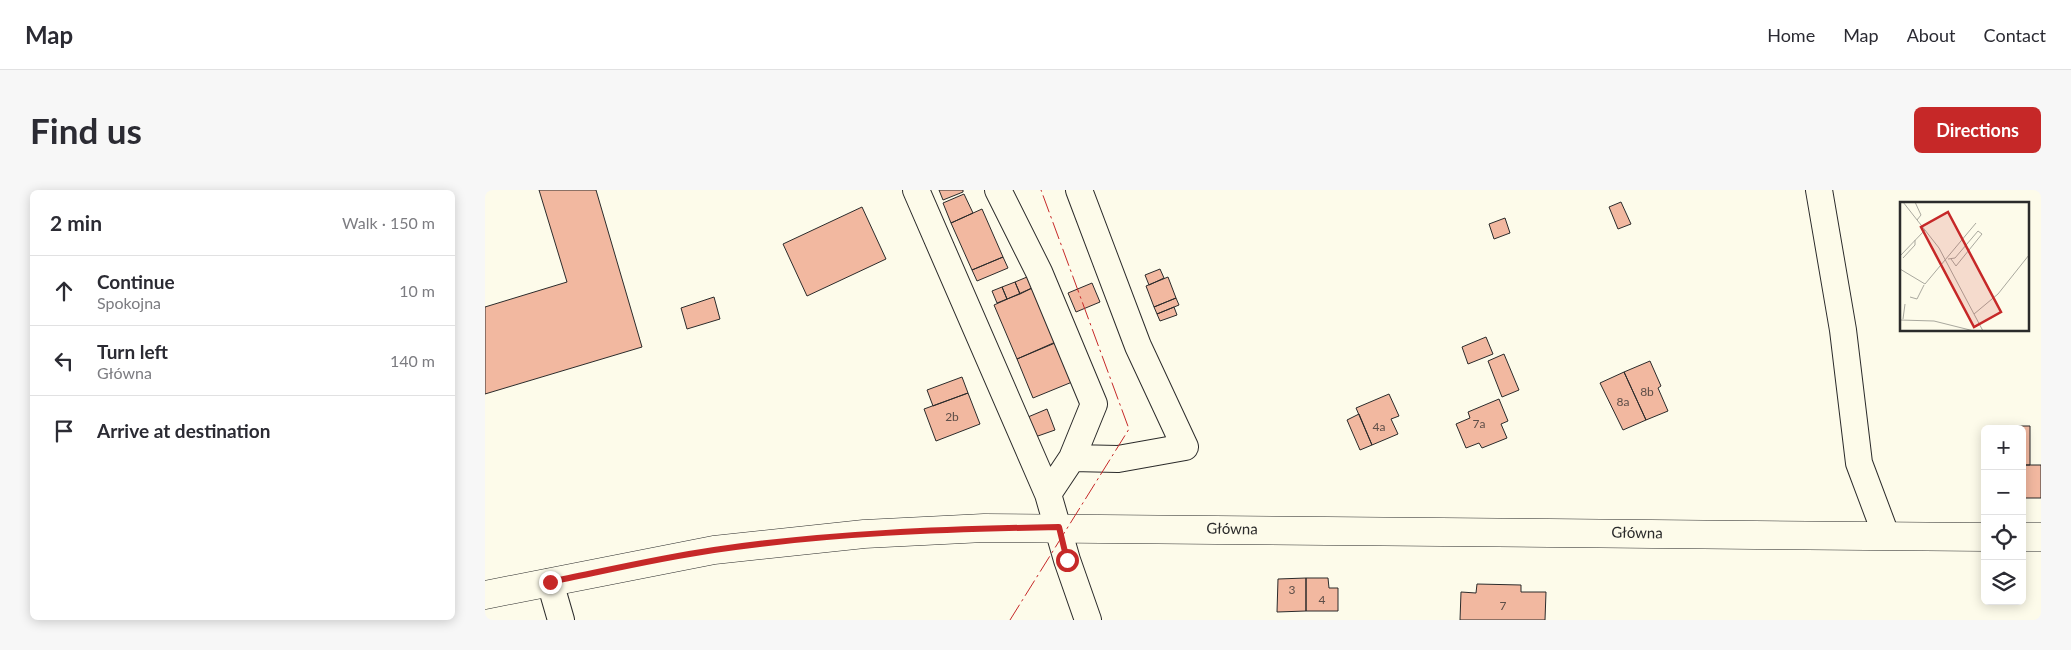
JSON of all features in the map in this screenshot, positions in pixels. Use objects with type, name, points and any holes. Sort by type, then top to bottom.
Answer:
[{"type":"main road","name":"Główna","points":[[485,595],[714,550],[785,541],[965,529],[1059,527],[1981,537]]},
{"type":"main road","points":[[2026,537],[2041,538]]},
{"type":"street","points":[[916,190],[1048,494],[1067,560],[1088,620]]},
{"type":"street","points":[[998,190],[1039,272],[1094,404],[1072,458],[1048,494]]},
{"type":"street","points":[[1072,458],[1118,459],[1185,447],[1138,346],[1079,190]]},
{"type":"street","points":[[1819,190],[1843,330],[1859,462],[1886,536]]},
{"type":"street","points":[[550,582],[561,620]]},
{"type":"building","points":[[539,190],[596,190],[642,347],[485,394],[485,307],[567,282]]},
{"type":"building","points":[[939,190],[963,190],[963,192],[943,200]]},
{"type":"building","points":[[964,194],[973,213],[951,223],[943,203]]},
{"type":"building","points":[[1621,202],[1631,224],[1618,229],[1609,207]]},
{"type":"building","points":[[862,207],[886,259],[807,296],[783,244]]},
{"type":"building","points":[[982,209],[1003,257],[972,270],[951,223]]},
{"type":"building","points":[[1505,218],[1510,233],[1494,239],[1489,224]]},
{"type":"building","points":[[1003,257],[1008,268],[977,281],[972,270]]},
{"type":"building","points":[[1160,269],[1164,278],[1149,285],[1145,275]]},
{"type":"building","points":[[1027,277],[1032,288],[1020,294],[1015,282]]},
{"type":"building","points":[[1168,277],[1176,298],[1154,307],[1146,286]]},
{"type":"building","points":[[1015,282],[1020,294],[1007,299],[1002,287]]},
{"type":"building","points":[[1092,283],[1100,302],[1076,312],[1068,293]]},
{"type":"building","points":[[1002,287],[1007,299],[997,303],[992,291]]},
{"type":"building","points":[[1032,288],[1055,343],[1017,359],[994,305]]},
{"type":"building","points":[[714,297],[720,319],[687,329],[681,308]]},
{"type":"building","points":[[1176,298],[1179,305],[1157,314],[1154,307]]},
{"type":"building","points":[[1174,307],[1177,315],[1160,321],[1157,314]]},
{"type":"building","points":[[1486,337],[1493,354],[1468,364],[1462,347]]},
{"type":"building","points":[[1060,340],[1077,380],[1033,398],[1017,359]]},
{"type":"building","points":[[1504,354],[1519,390],[1502,397],[1488,361]]},
{"type":"building","points":[[1650,361],[1661,386],[1658,388],[1668,411],[1646,420],[1624,372]]},
{"type":"building","points":[[1624,372],[1646,420],[1623,430],[1600,383]]},
{"type":"building","points":[[962,377],[968,393],[933,406],[927,390]]},
{"type":"building","points":[[968,393],[980,424],[936,441],[924,409]]},
{"type":"building","points":[[1389,394],[1399,416],[1391,419],[1398,434],[1372,445],[1356,408]]},
{"type":"building","points":[[1499,399],[1508,421],[1501,424],[1507,438],[1482,448],[1479,443],[1466,448],[1456,424],[1470,418],[1468,412]]},
{"type":"building","points":[[1047,409],[1055,430],[1035,437],[1028,417]]},
{"type":"building","points":[[1359,414],[1372,445],[1360,450],[1347,420]]},
{"type":"building","points":[[2026,426],[2030,426],[2030,465],[2026,465]]},
{"type":"building","points":[[2026,465],[2041,465],[2041,498],[2026,498]]},
{"type":"building","points":[[1306,578],[1328,578],[1329,588],[1338,588],[1338,611],[1306,611]]},
{"type":"building","points":[[1306,578],[1306,611],[1277,612],[1278,579]]},
{"type":"building","points":[[1477,584],[1521,585],[1521,592],[1546,592],[1545,620],[1460,620],[1461,592],[1476,593]]},
{"type":"power","points":[[1010,620],[1129,429],[1041,190]]},
{"type":"route","points":[[550,582],[714,550],[785,541],[864,534],[984,528],[1059,527],[1067,560]]}]
